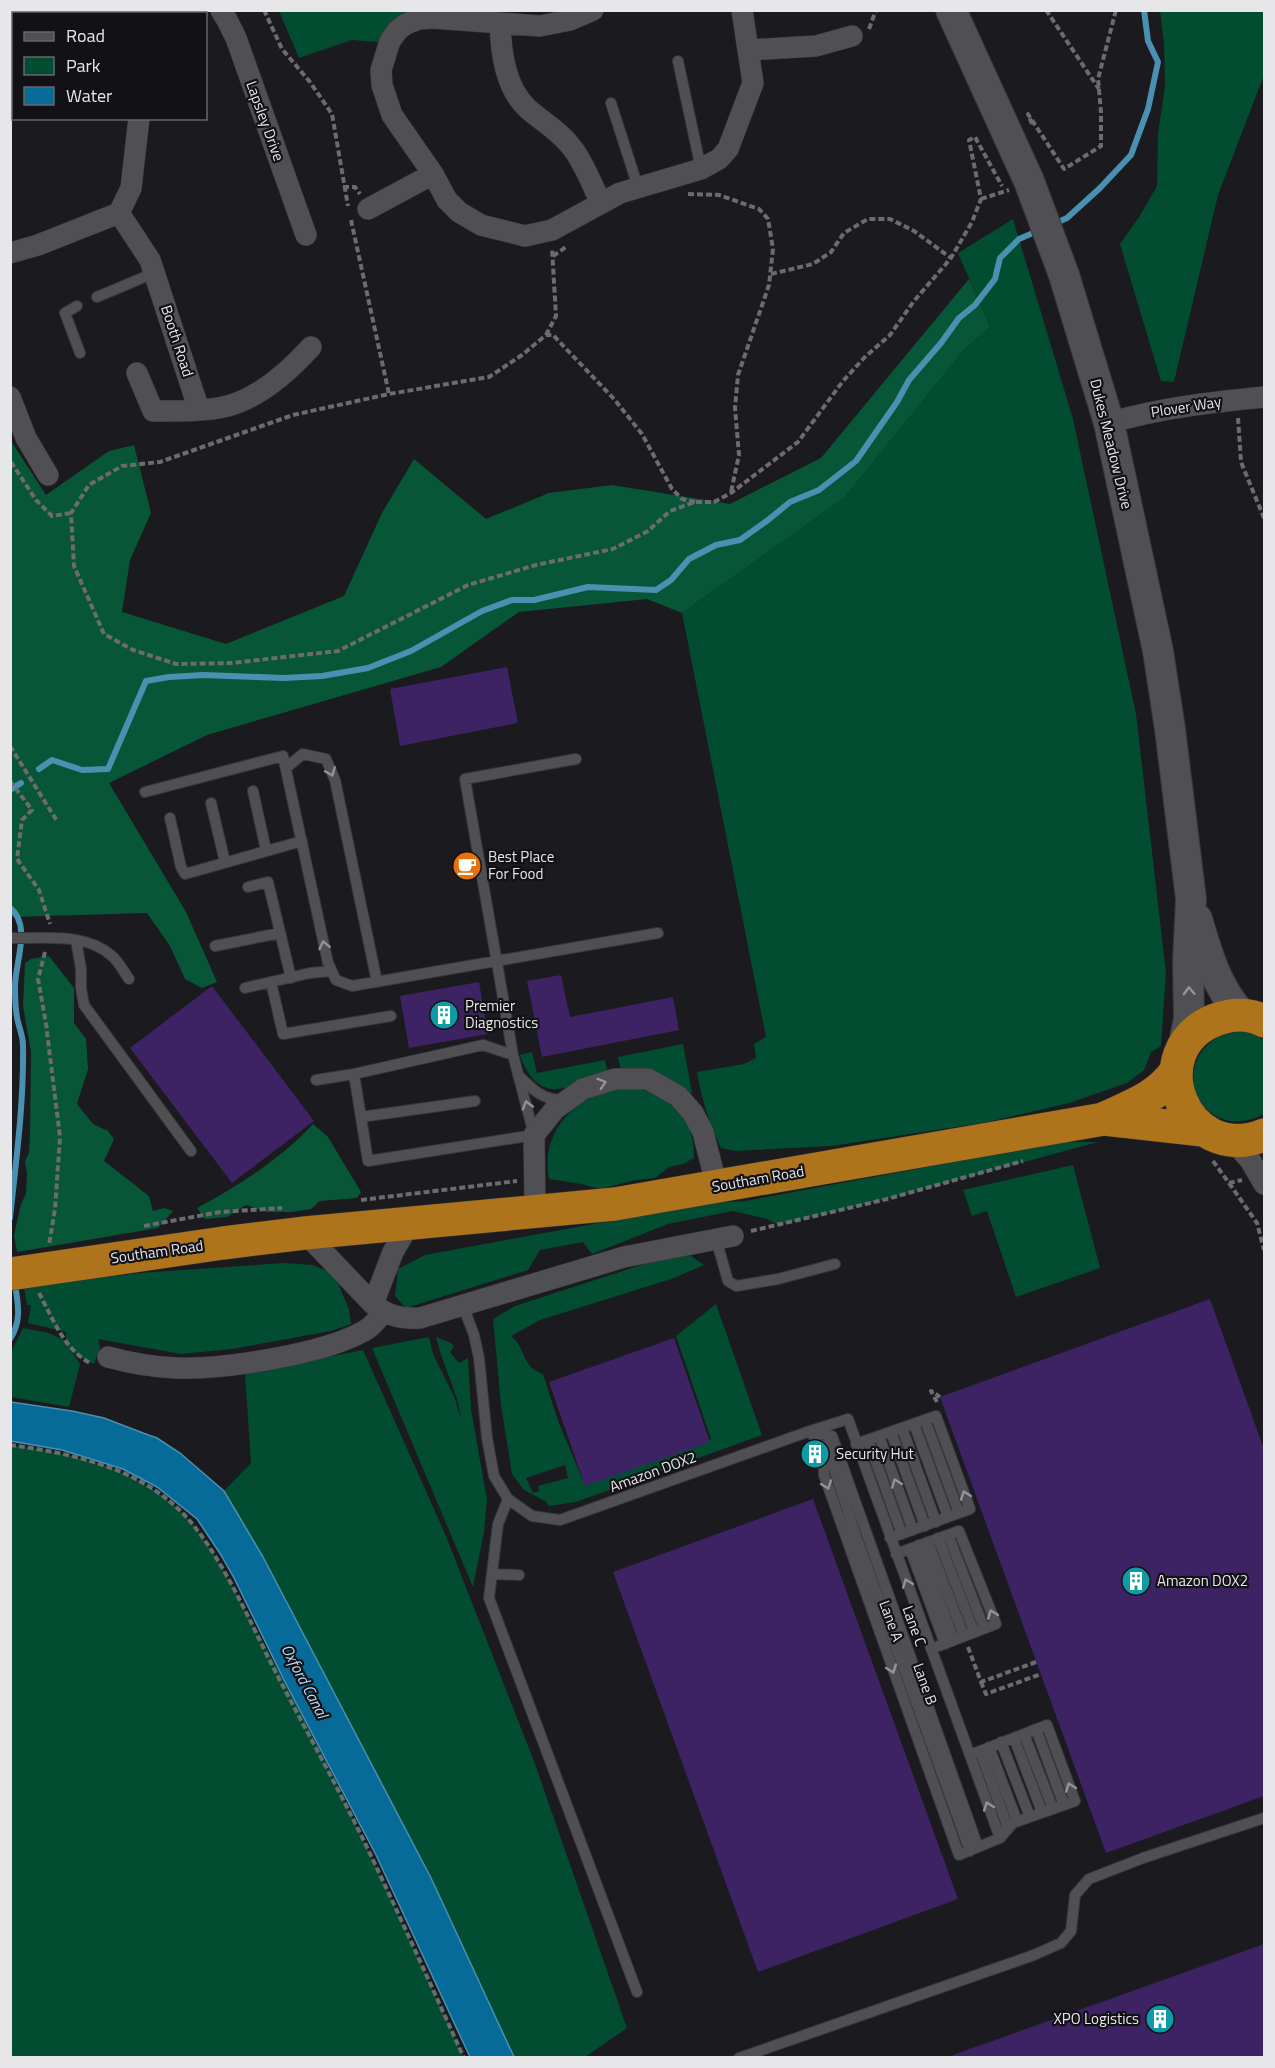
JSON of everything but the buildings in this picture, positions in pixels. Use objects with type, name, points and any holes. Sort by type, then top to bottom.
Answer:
[{"type":"highway","name":"Southam Road","points":[[29,1271],[305,1233],[410,1223],[535,1195],[615,1204],[1104,1119],[1166,1086],[1194,1034],[1208,1023],[1224,1017],[1253,1018]]},
{"type":"highway","points":[[1180,1060],[1177,1088],[1182,1104],[1191,1119],[1215,1142]]},
{"type":"highway","name":"Southam Road","points":[[1104,1119],[1215,1142],[1253,1140],[1264,1135]]},
{"type":"street","name":"Lapsley Drive","points":[[220,10],[236,38],[306,235]]},
{"type":"street","points":[[593,10],[570,20],[540,26],[497,19],[419,19],[398,30],[390,41],[381,70],[382,85],[392,115],[433,174],[447,200],[459,212],[481,225],[525,236],[552,230],[601,203],[638,187],[701,169],[719,159],[728,149],[753,83],[742,10]]},
{"type":"street","name":"Dukes Meadow Drive","points":[[951,10],[1021,186],[1064,275],[1109,423],[1158,651],[1191,899],[1188,961],[1189,1018],[1180,1060]]},
{"type":"street","points":[[497,19],[504,64],[511,87],[526,108],[554,128],[573,148],[601,203]]},
{"type":"street","points":[[749,50],[816,46],[852,36]]},
{"type":"street","points":[[10,253],[57,239],[119,213],[131,188],[138,120]]},
{"type":"street","points":[[368,208],[433,174]]},
{"type":"street","name":"Booth Road","points":[[119,213],[150,260],[199,410]]},
{"type":"street","points":[[137,373],[153,411],[199,410],[237,404],[290,369],[311,347]]},
{"type":"street","points":[[10,397],[29,444],[48,475]]},
{"type":"street","name":"Plover Way","points":[[1109,423],[1124,418],[1208,403],[1264,397]]},
{"type":"street","name":"Dukes Meadow Drive","points":[[1191,899],[1208,955],[1220,983],[1234,1008],[1253,1018]]},
{"type":"street","points":[[535,1195],[534,1135],[555,1109],[583,1089],[615,1079],[648,1079],[678,1096],[693,1113],[703,1132],[717,1187]]},
{"type":"street","points":[[1215,1142],[1250,1160],[1263,1179]]},
{"type":"street","points":[[108,1357],[150,1366],[203,1367],[270,1359],[344,1341],[366,1331],[378,1308],[393,1252],[410,1223]]},
{"type":"street","points":[[305,1233],[378,1308],[396,1317],[420,1318],[624,1257],[724,1238]]},
{"type":"lane","points":[[678,61],[701,169]]},
{"type":"lane","points":[[610,104],[638,187]]},
{"type":"lane","points":[[97,297],[154,273]]},
{"type":"lane","points":[[77,306],[65,313],[80,353]]},
{"type":"lane","points":[[287,767],[303,754],[326,759],[335,780],[377,982]]},
{"type":"lane","points":[[145,792],[283,756],[331,971],[336,980],[352,986],[658,933]]},
{"type":"lane","points":[[354,1074],[368,1161],[534,1135],[513,1055],[465,779],[576,759]]},
{"type":"lane","points":[[253,791],[266,850]]},
{"type":"lane","points":[[211,803],[225,862]]},
{"type":"lane","points":[[170,818],[181,867],[185,874],[302,841]]},
{"type":"lane","points":[[248,887],[268,882],[291,978]]},
{"type":"lane","points":[[215,946],[280,933]]},
{"type":"lane","points":[[10,938],[76,940],[95,945],[113,956],[129,979]]},
{"type":"lane","points":[[76,940],[84,1005],[191,1151]]},
{"type":"lane","points":[[245,988],[331,971]]},
{"type":"lane","points":[[271,982],[283,1034],[391,1016]]},
{"type":"lane","points":[[316,1080],[483,1046],[513,1055]]},
{"type":"lane","points":[[518,1075],[538,1094],[551,1100],[568,1100]]},
{"type":"lane","points":[[361,1117],[475,1101]]},
{"type":"lane","points":[[724,1238],[728,1281],[736,1287],[835,1264]]},
{"type":"lane","points":[[462,1305],[474,1335],[479,1358],[487,1438],[494,1476],[508,1499],[498,1524],[489,1598],[638,1992]]},
{"type":"lane","points":[[890,1538],[970,1509],[936,1416],[856,1443],[860,1456],[890,1538],[931,1649],[1013,1825]]},
{"type":"lane","name":"Amazon DOX2","points":[[508,1499],[532,1516],[560,1520],[848,1419],[856,1443]]},
{"type":"lane","points":[[914,1424],[953,1515]]},
{"type":"lane","points":[[902,1428],[936,1522]]},
{"type":"lane","name":"Lane B","points":[[810,1431],[825,1442],[856,1536],[974,1849]]},
{"type":"lane","name":"Lane A","points":[[810,1431],[822,1451],[824,1475],[959,1855],[974,1849]]},
{"type":"lane","points":[[891,1432],[925,1526]]},
{"type":"lane","points":[[874,1438],[908,1532]]},
{"type":"lane","points":[[896,1554],[959,1531],[996,1624],[931,1649]]},
{"type":"lane","points":[[928,1542],[964,1636]]},
{"type":"lane","points":[[928,1542],[964,1636]]},
{"type":"lane","points":[[492,1574],[519,1575]]},
{"type":"lane","points":[[974,1849],[1000,1838],[1013,1825],[1075,1801],[1047,1725],[979,1751]]},
{"type":"lane","points":[[1019,1736],[1053,1809]]},
{"type":"lane","points":[[1019,1736],[1042,1812]]},
{"type":"lane","points":[[1001,1742],[1030,1817]]},
{"type":"lane","points":[[979,1751],[1000,1838]]},
{"type":"lane","points":[[739,2058],[1034,1955],[1061,1943],[1071,1931],[1075,1895],[1089,1879],[1264,1818]]},
{"type":"path","points":[[264,10],[282,49],[310,82],[332,114],[338,139],[343,187],[389,394]]},
{"type":"path","points":[[1046,10],[1100,90]]},
{"type":"path","points":[[981,199],[1064,169],[1101,146],[1098,79],[1116,10]]},
{"type":"path","points":[[1035,134],[1029,114],[1064,169]]},
{"type":"path","points":[[546,334],[553,335],[614,399],[642,434],[672,489],[682,499],[714,502],[731,493],[798,442],[843,381],[890,335],[914,301],[951,258],[972,222],[981,199],[969,140],[975,137],[1021,186]]},
{"type":"path","points":[[680,194],[719,195],[759,209],[768,219],[773,249],[770,285],[738,375],[735,408],[739,455],[731,493]]},
{"type":"path","points":[[771,274],[813,264],[831,252],[844,233],[867,219],[890,219],[914,231],[951,258]]},
{"type":"path","points":[[552,230],[556,316],[546,334],[522,355],[489,377],[389,394],[293,415],[160,462],[122,466],[88,485],[70,513],[74,566],[104,634],[133,650],[176,664],[232,663],[338,651],[468,585],[536,565],[614,549],[648,531],[670,511],[695,502]]},
{"type":"path","points":[[1237,400],[1241,462],[1264,518]]},
{"type":"path","points":[[11,462],[36,500],[52,516],[70,513]]},
{"type":"path","points":[[10,746],[57,821]]},
{"type":"path","points":[[10,781],[32,810],[22,820],[17,859],[39,890],[50,921],[49,939],[38,979],[60,1137],[55,1209],[49,1246],[29,1271],[66,1342],[77,1356],[90,1363],[105,1366],[108,1357]]},
{"type":"path","points":[[1215,1142],[1229,1183],[1257,1223],[1264,1251]]},
{"type":"path","points":[[724,1238],[887,1199],[1024,1161]]},
{"type":"path","points":[[1229,1183],[1263,1179]]},
{"type":"path","points":[[351,1201],[498,1182],[535,1195]]},
{"type":"path","points":[[135,1228],[220,1212],[283,1208]]},
{"type":"path","points":[[49,1246],[60,1243]]},
{"type":"path","points":[[10,1445],[63,1453],[102,1464],[120,1472],[173,1503],[197,1529],[221,1567],[342,1797],[464,2058]]},
{"type":"path","points":[[964,1636],[986,1694],[1041,1674]]},
{"type":"path","points":[[981,1682],[1036,1662]]},
{"type":"green space","points":[[279,11],[437,11],[387,28],[378,42],[352,40],[299,58]]},
{"type":"green space","points":[[1160,11],[1264,11],[1264,75],[1218,195],[1174,382],[1161,381],[1120,244],[1157,186],[1158,134],[1165,86],[1164,43]]},
{"type":"green space","points":[[1013,219],[1073,419],[1136,714],[1166,973],[1161,1046],[1151,1052],[1144,1070],[1127,1083],[1069,1103],[988,1122],[832,1146],[735,1151],[721,1148],[706,1111],[697,1072],[744,1064],[756,1058],[754,1044],[766,1037],[682,613],[844,498],[964,350],[990,327],[958,253]]},
{"type":"green space","points":[[969,279],[990,327],[964,350],[844,498],[682,613],[647,599],[519,612],[441,667],[207,735],[109,783],[186,912],[217,982],[202,988],[185,979],[170,946],[147,913],[11,917],[11,441],[46,495],[109,451],[134,445],[151,513],[130,560],[122,612],[226,644],[344,596],[382,513],[414,459],[486,519],[549,493],[612,485],[730,504],[821,458]]},
{"type":"green space","points":[[49,956],[74,988],[74,1023],[86,1039],[88,1069],[77,1104],[93,1124],[108,1131],[114,1139],[104,1161],[149,1196],[153,1211],[164,1208],[173,1211],[158,1228],[17,1252],[14,1235],[21,1204],[26,1194],[25,1162],[29,1152],[30,1134],[31,1052],[23,1006],[25,963],[31,959]]},
{"type":"green space","points":[[1233,1031],[1248,1032],[1264,1040],[1264,1114],[1241,1121],[1221,1118],[1206,1108],[1197,1093],[1194,1076],[1198,1058],[1211,1042]]},
{"type":"green space","points":[[683,1044],[692,1093],[688,1094],[621,1071],[618,1057]]},
{"type":"green space","points":[[532,1052],[537,1073],[605,1060],[608,1073],[570,1090],[551,1089],[535,1081],[525,1066],[520,1055]]},
{"type":"green space","points":[[621,1087],[651,1092],[674,1106],[683,1115],[689,1127],[694,1158],[683,1164],[669,1167],[655,1178],[600,1189],[549,1179],[550,1145],[565,1118],[576,1107],[590,1099]]},
{"type":"green space","points":[[313,1124],[328,1137],[361,1192],[357,1198],[320,1201],[311,1209],[292,1212],[267,1212],[246,1205],[227,1217],[205,1219],[197,1208],[259,1170],[288,1148]]},
{"type":"green space","points":[[1063,1142],[1098,1142],[887,1199],[779,1225],[767,1219],[733,1211],[668,1224],[592,1254],[583,1242],[540,1250],[528,1270],[406,1308],[395,1296],[398,1269],[425,1255],[707,1203],[745,1201]]},
{"type":"green space","points":[[1073,1165],[1100,1268],[1016,1297],[987,1211],[972,1216],[963,1190]]},
{"type":"green space","points":[[684,1251],[704,1265],[674,1278],[540,1320],[511,1336],[520,1346],[531,1367],[543,1374],[558,1421],[585,1485],[711,1439],[676,1336],[716,1304],[762,1435],[576,1502],[549,1506],[545,1501],[524,1490],[512,1474],[501,1405],[493,1319],[515,1306]],"holes":[[[565,1465],[568,1478],[538,1486],[539,1491],[533,1493],[526,1478]]]},
{"type":"green space","points":[[283,1263],[313,1265],[334,1274],[349,1309],[351,1324],[331,1331],[232,1349],[181,1354],[98,1339],[100,1347],[94,1364],[77,1356],[70,1349],[80,1364],[69,1407],[11,1397],[11,1352],[23,1328],[49,1333],[66,1341],[66,1332],[28,1323],[31,1305],[27,1305],[24,1287],[139,1273]]},
{"type":"green space","points":[[429,1337],[433,1354],[454,1396],[461,1419],[457,1398],[436,1337],[451,1343],[454,1347],[450,1352],[459,1363],[468,1358],[471,1409],[487,1500],[484,1532],[473,1587],[372,1348]]},
{"type":"green space","points":[[363,1350],[446,1536],[535,1764],[627,2028],[585,2057],[514,2057],[431,1878],[263,1557],[224,1491],[251,1463],[245,1373]]},
{"type":"green space","points":[[10,1445],[76,1457],[138,1480],[174,1505],[199,1531],[229,1580],[312,1734],[464,2057],[11,2057]]},
{"type":"water","name":"Oxford Canal","points":[[11,1402],[104,1418],[157,1438],[180,1453],[224,1491],[263,1557],[431,1878],[514,2057],[470,2057],[376,1855],[284,1680],[234,1578],[197,1519],[157,1487],[123,1469],[62,1450],[11,1441]]},
{"type":"waterway","points":[[1054,224],[1067,218],[1131,155],[1148,109],[1158,62],[1148,41],[1144,10]]},
{"type":"waterway","points":[[39,769],[52,760],[82,770],[108,769],[146,681],[204,675],[284,678],[322,676],[368,668],[411,651],[482,611],[512,600],[534,600],[588,587],[656,590],[671,580],[689,559],[716,545],[740,540],[790,502],[819,490],[856,461],[897,402],[909,380],[959,318],[975,305],[995,279],[1000,258],[1019,239],[1040,230]]},
{"type":"waterway","points":[[10,790],[21,783]]},
{"type":"waterway","points":[[10,908],[17,915],[21,934],[15,995],[16,1013],[23,1045],[21,1110],[10,1218]]},
{"type":"waterway","points":[[10,1339],[18,1319],[15,1284]]},
{"type":"place","name":"Best Place For Food","points":[[467,866]]},
{"type":"place","name":"Premier Diagnostics","points":[[444,1015]]},
{"type":"place","name":"Security Hut","points":[[815,1454]]},
{"type":"place","name":"Amazon DOX2","points":[[1136,1581]]},
{"type":"place","name":"XPO Logistics","points":[[1160,2019]]}]
